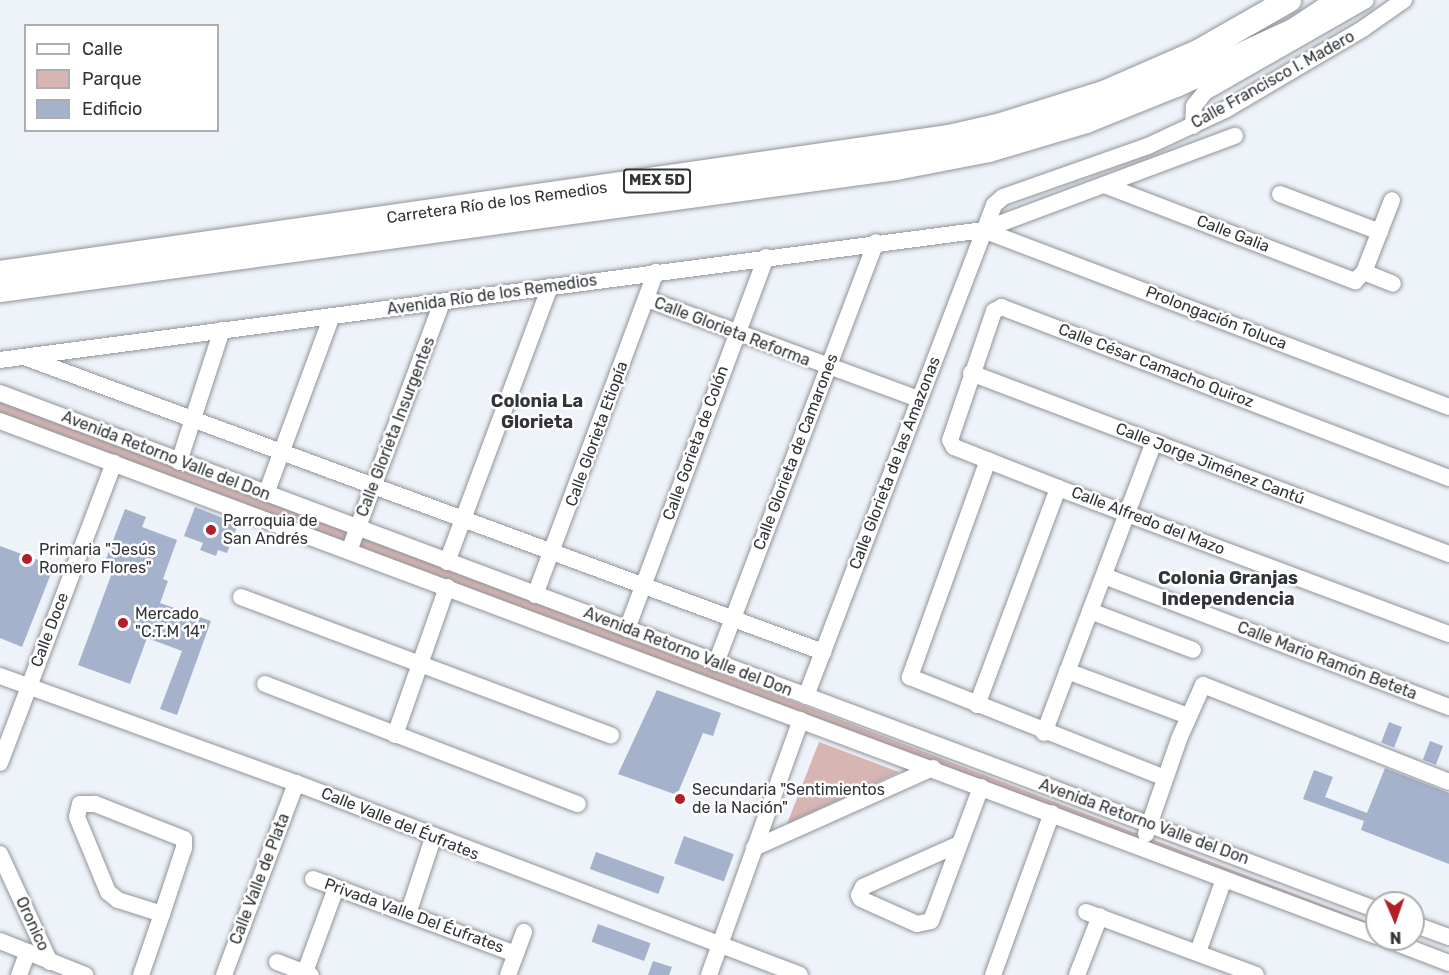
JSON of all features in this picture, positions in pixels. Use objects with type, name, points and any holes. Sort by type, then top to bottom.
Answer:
[{"type":"highway","name":"Carretera Río de los Remedios","points":[[0,273],[949,137],[1001,125],[1106,92],[1207,48],[1289,0]]},
{"type":"highway","points":[[1271,38],[1319,0]]},
{"type":"highway","points":[[1271,38],[1295,30],[1340,0]]},
{"type":"highway","name":"Carretera Río de los Remedios","points":[[0,290],[943,160],[1037,137],[1176,85],[1271,38]]},
{"type":"street","points":[[1193,126],[1194,106],[1205,92],[1366,0]]},
{"type":"street","name":"Calle Francisco I. Madero","points":[[983,230],[1003,197],[1193,126],[1364,28],[1404,0]]},
{"type":"street","points":[[983,230],[1107,186],[1235,136]]},
{"type":"street","name":"Calle Galia","points":[[1107,186],[1361,277],[1393,284]]},
{"type":"street","points":[[1280,194],[1380,232]]},
{"type":"street","points":[[1361,277],[1392,200]]},
{"type":"street","name":"Avenida Río de los Remedios","points":[[0,360],[876,242],[983,230]]},
{"type":"street","name":"Calle Glorieta de las Amazonas","points":[[806,696],[983,230]]},
{"type":"street","name":"Prolongación Toluca","points":[[983,230],[1449,407]]},
{"type":"street","name":"Calle Glorieta de Camarones","points":[[716,663],[876,242]]},
{"type":"street","name":"Calle Gorieta de Colón","points":[[627,629],[766,257]]},
{"type":"street","name":"Calle Glorieta Etiopía","points":[[535,595],[656,272]]},
{"type":"street","points":[[447,562],[550,287]]},
{"type":"street","name":"Calle Glorieta Reforma","points":[[647,299],[828,368],[919,399]]},
{"type":"street","name":"Calle Glorieta Insurgentes","points":[[349,551],[442,302]]},
{"type":"street","name":"Calle César Camacho Quiroz","points":[[950,443],[994,311],[1002,307],[1449,478]]},
{"type":"street","points":[[266,494],[332,316]]},
{"type":"street","points":[[179,462],[222,330]]},
{"type":"street","points":[[24,357],[823,652]]},
{"type":"street","name":"Calle Jorge Jiménez Cantú","points":[[972,373],[1449,554]]},
{"type":"street","name":"Avenida Retorno Valle del Don","points":[[0,393],[1365,906]]},
{"type":"street","name":"Avenida Retorno Valle del Don","points":[[0,421],[447,586],[1365,932]]},
{"type":"street","points":[[1044,733],[1154,442]]},
{"type":"street","name":"Calle Alfredo del Mazo","points":[[950,443],[1058,488],[1449,634]]},
{"type":"street","points":[[988,460],[909,674],[916,682],[1165,778]]},
{"type":"street","name":"Calle Doce","points":[[0,763],[114,463]]},
{"type":"street","points":[[977,705],[1058,488]]},
{"type":"street","name":"Calle Mario Ramón Beteta","points":[[1104,576],[1449,707]]},
{"type":"street","points":[[394,735],[447,586]]},
{"type":"street","points":[[241,597],[611,735]]},
{"type":"street","points":[[1090,611],[1192,650]]},
{"type":"street","points":[[1067,671],[1188,716]]},
{"type":"street","name":"Calle Valle del Éufrates","points":[[0,676],[296,783],[433,838],[800,975]]},
{"type":"street","points":[[265,684],[578,804]]},
{"type":"street","points":[[1143,847],[1165,778],[1200,686],[1210,686],[1449,782]]},
{"type":"street","points":[[709,975],[801,720]]},
{"type":"street","points":[[754,849],[933,768]]},
{"type":"street","name":"Calle Valle de Plata","points":[[224,975],[296,783]]},
{"type":"street","points":[[959,844],[863,887],[859,895],[861,899],[917,924],[927,923],[959,844],[981,787]]},
{"type":"street","points":[[141,975],[162,914],[184,839],[95,804],[80,804],[77,817],[108,892],[118,900],[162,914]]},
{"type":"street","points":[[993,975],[1052,813]]},
{"type":"street","name":"Privada Valle Del Éufrates","points":[[408,914],[433,838]]},
{"type":"street","name":"Oronico","points":[[0,854],[50,962]]},
{"type":"street","name":"Privada Valle Del Éufrates","points":[[313,879],[516,954]]},
{"type":"street","points":[[1198,952],[1224,879]]},
{"type":"street","name":"Privada Valle Del Éufrates","points":[[308,974],[336,888]]},
{"type":"street","points":[[1077,975],[1093,914],[1256,975]]},
{"type":"street","points":[[1425,928],[1449,937]]},
{"type":"street","name":"Privada Valle Del Éufrates","points":[[508,975],[524,932]]},
{"type":"street","points":[[0,941],[85,975]]},
{"type":"street","points":[[1418,951],[1449,963]]},
{"type":"street","points":[[19,975],[28,952]]},
{"type":"street","points":[[277,962],[308,974]]},
{"type":"green space","points":[[0,397],[1365,921],[1365,938],[0,414]]},
{"type":"green space","points":[[819,742],[899,772],[787,824]]},
{"type":"building","name":"Parroquia de San Andrés","points":[[195,507],[238,524],[227,553],[218,550],[216,556],[200,550],[203,543],[184,536]]},
{"type":"building","points":[[125,509],[146,517],[142,527],[177,540],[163,579],[168,581],[160,603],[211,621],[177,715],[160,709],[182,651],[147,638],[130,684],[78,665],[113,570],[103,567]]},
{"type":"building","points":[[0,546],[54,566],[22,647],[0,638]]},
{"type":"building","points":[[657,690],[721,713],[713,736],[703,733],[677,795],[618,774]]},
{"type":"building","points":[[1389,722],[1402,727],[1394,748],[1381,743]]},
{"type":"building","points":[[1430,741],[1443,746],[1436,765],[1423,760]]},
{"type":"building","points":[[1385,768],[1449,793],[1449,864],[1361,830],[1364,821],[1303,799],[1314,770],[1333,777],[1325,797],[1367,813]]},
{"type":"building","points":[[684,836],[734,854],[724,881],[674,863]]},
{"type":"building","points":[[596,852],[665,877],[658,894],[590,869]]},
{"type":"building","points":[[598,924],[651,943],[644,961],[592,942]]},
{"type":"building","points":[[653,961],[672,967],[669,975],[648,975]]},
{"type":"place","name":"Parroquia de San Andrés","points":[[211,530]]},
{"type":"place","name":"Primaria \"Jesús Romero Flores\"","points":[[27,559]]},
{"type":"place","name":"Mercado \"C.T.M 14\"","points":[[123,623]]},
{"type":"place","name":"Secundaria \"Sentimientos de la Nación\"","points":[[680,799]]},
{"type":"district","name":"Colonia La Glorieta","points":[[537,412]]},
{"type":"district","name":"Colonia Granjas Independencia","points":[[1228,589]]}]
